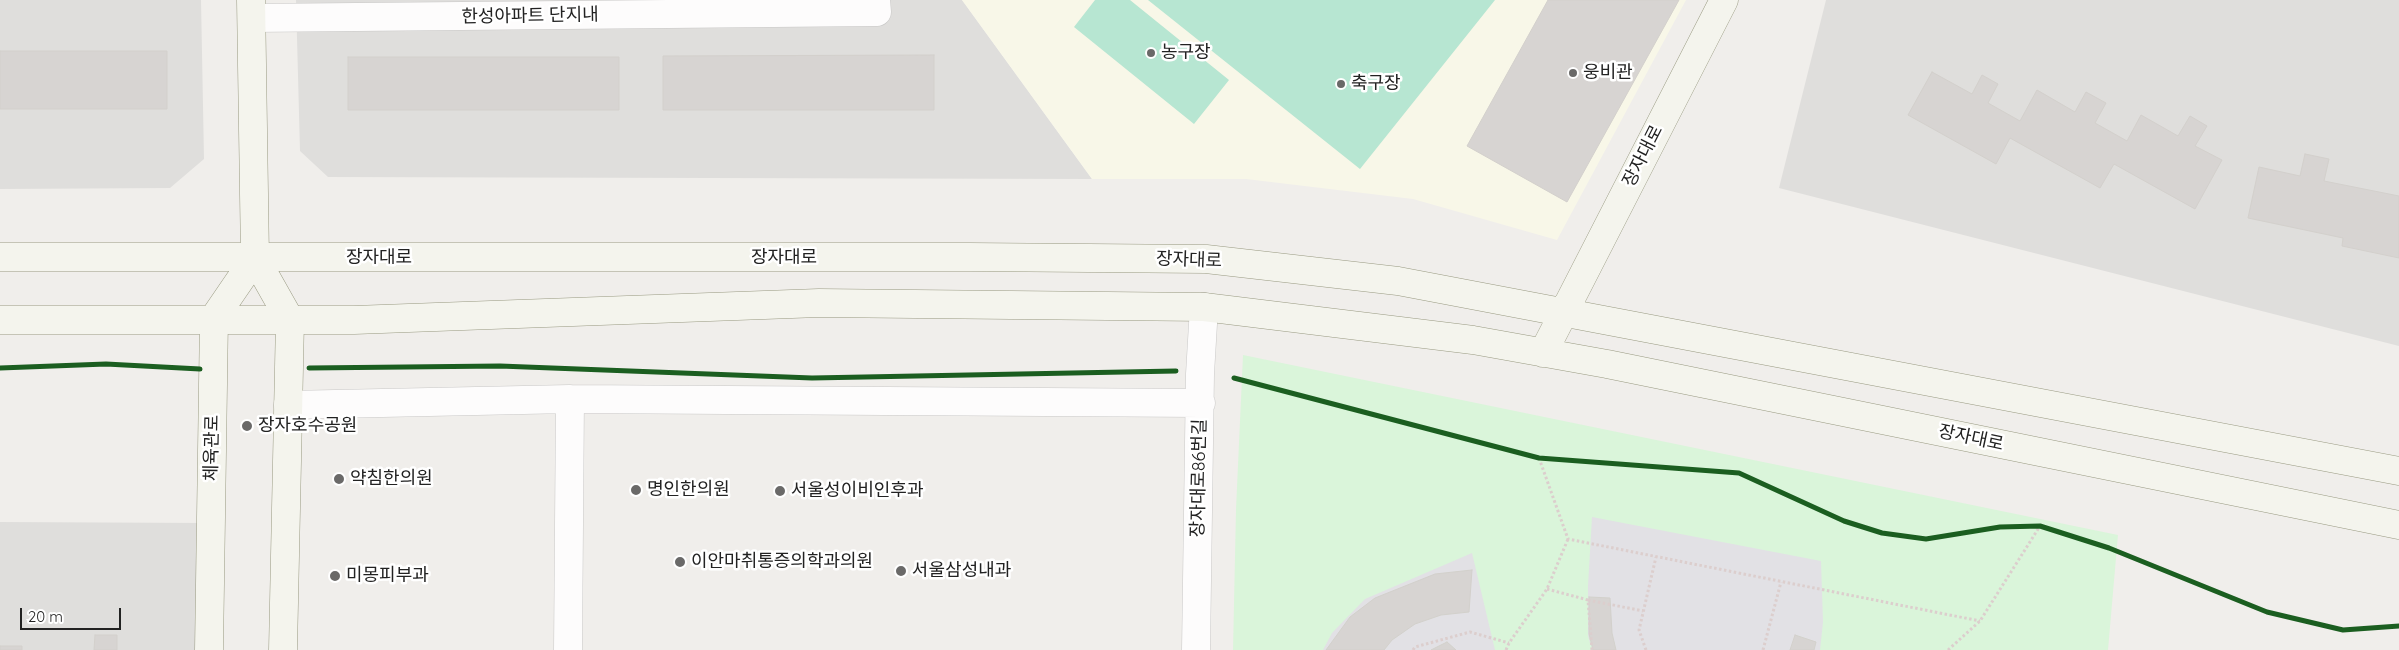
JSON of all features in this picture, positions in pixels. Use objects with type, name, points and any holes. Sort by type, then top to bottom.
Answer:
[{"type":"street","name":"한성아파트 단지내","points":[[429,9],[876,12],[876,0]]},
{"type":"street","name":"장자대로","points":[[1543,353],[1724,0]]},
{"type":"street","points":[[283,650],[290,320],[255,258],[252,9],[429,9]]},
{"type":"street","name":"장자대로","points":[[0,257],[980,257],[1206,259],[1398,281],[2399,471]]},
{"type":"street","points":[[214,318],[255,258]]},
{"type":"street","name":"장자대로","points":[[0,320],[214,318],[364,320],[819,303],[1204,307],[1473,340],[1607,364],[2399,526]]},
{"type":"street","name":"장자대로86번길","points":[[1196,650],[1204,307]]},
{"type":"street","name":"체육관로","points":[[209,650],[214,318]]},
{"type":"street","points":[[288,405],[570,399],[1201,403]]},
{"type":"street","points":[[568,650],[570,399]]},
{"type":"path","points":[[1529,456],[1546,458]]},
{"type":"path","points":[[1506,650],[1547,589],[1568,539],[1539,458]]},
{"type":"path","points":[[2032,526],[2049,529]]},
{"type":"path","points":[[1948,650],[1980,621],[2040,526]]},
{"type":"path","points":[[1568,539],[1980,621]]},
{"type":"path","points":[[1646,650],[1639,630],[1656,557]]},
{"type":"path","points":[[1763,650],[1781,582]]},
{"type":"path","points":[[1547,589],[1588,600],[1643,611]]},
{"type":"path","points":[[1588,600],[1592,650]]},
{"type":"path","points":[[1413,650],[1415,647],[1470,632],[1509,643]]},
{"type":"shaded area","points":[[0,0],[201,0],[204,159],[170,188],[0,189]]},
{"type":"shaded area","points":[[296,0],[962,0],[1092,179],[328,177],[300,151]]},
{"type":"shaded area","points":[[962,0],[1686,0],[1557,240],[1413,199],[1246,179],[1092,179]]},
{"type":"shaded area","points":[[1826,0],[2399,0],[2399,346],[1779,188]]},
{"type":"shaded area","points":[[1592,517],[1821,561],[1823,622],[1820,650],[1814,650],[1816,642],[1796,635],[1790,650],[1616,650],[1612,633],[1610,598],[1590,597],[1589,634],[1592,650],[1588,636],[1588,586]]},
{"type":"shaded area","points":[[0,522],[207,523],[204,650],[0,650]]},
{"type":"shaded area","points":[[1472,553],[1495,650],[1456,650],[1447,642],[1431,650],[1384,650],[1392,640],[1415,624],[1441,615],[1469,612],[1471,570],[1435,574],[1375,598],[1350,617],[1326,650],[1323,650],[1332,633],[1365,599]]},
{"type":"green space","name":"농구장","points":[[1095,0],[1130,0],[1229,80],[1194,124],[1074,27]]},
{"type":"green space","name":"축구장","points":[[1148,0],[1495,0],[1360,169]]},
{"type":"green space","points":[[1243,355],[2118,535],[2108,650],[1233,650],[1236,509]]},
{"type":"building","name":"웅비관","points":[[1548,0],[1679,0],[1567,202],[1467,146]]},
{"type":"building","points":[[0,51],[167,51],[167,109],[0,109]]},
{"type":"building","points":[[934,55],[934,110],[663,110],[663,56]]},
{"type":"building","points":[[348,57],[619,57],[619,110],[348,110]]},
{"type":"building","points":[[1932,72],[1972,94],[1982,75],[1998,84],[1988,103],[2020,121],[2037,90],[2075,112],[2086,92],[2106,103],[2095,123],[2127,141],[2141,115],[2178,136],[2190,116],[2207,126],[2195,146],[2222,160],[2195,209],[2114,164],[2100,188],[2010,138],[1996,164],[1908,115]]},
{"type":"building","points":[[2305,154],[2329,159],[2324,181],[2399,196],[2399,258],[2342,246],[2343,238],[2248,218],[2259,167],[2300,176]]},
{"type":"building","points":[[1472,570],[1469,612],[1441,615],[1415,624],[1392,640],[1384,650],[1326,650],[1350,617],[1375,598],[1435,574]]},
{"type":"building","points":[[1589,597],[1610,598],[1612,633],[1616,650],[1593,650],[1589,634]]},
{"type":"building","points":[[95,635],[117,635],[117,650],[94,650]]},
{"type":"building","points":[[1795,635],[1816,642],[1814,650],[1790,650]]},
{"type":"building","points":[[1447,642],[1456,650],[1431,650]]},
{"type":"building","points":[[0,646],[22,646],[22,650],[0,650]]},
{"type":"cycle path","points":[[0,368],[106,364],[200,369]]},
{"type":"cycle path","points":[[309,368],[500,366],[812,378],[1176,371]]},
{"type":"cycle path","points":[[1234,378],[1539,458],[1739,473],[1844,521],[1882,533],[1926,539],[2000,527],[2040,526],[2109,548],[2267,612],[2343,630],[2399,626]]},
{"type":"place","name":"농구장","points":[[1151,53]]},
{"type":"place","name":"웅비관","points":[[1573,73]]},
{"type":"place","name":"축구장","points":[[1341,84]]},
{"type":"place","name":"장자호수공원","points":[[247,426]]},
{"type":"place","name":"약침한의원","points":[[339,479]]},
{"type":"place","name":"명인한의원","points":[[636,490]]},
{"type":"place","name":"서울성이비인후과","points":[[780,491]]},
{"type":"place","name":"이안마취통증의학과의원","points":[[680,562]]},
{"type":"place","name":"서울삼성내과","points":[[901,571]]},
{"type":"place","name":"미몽피부과","points":[[335,576]]}]
